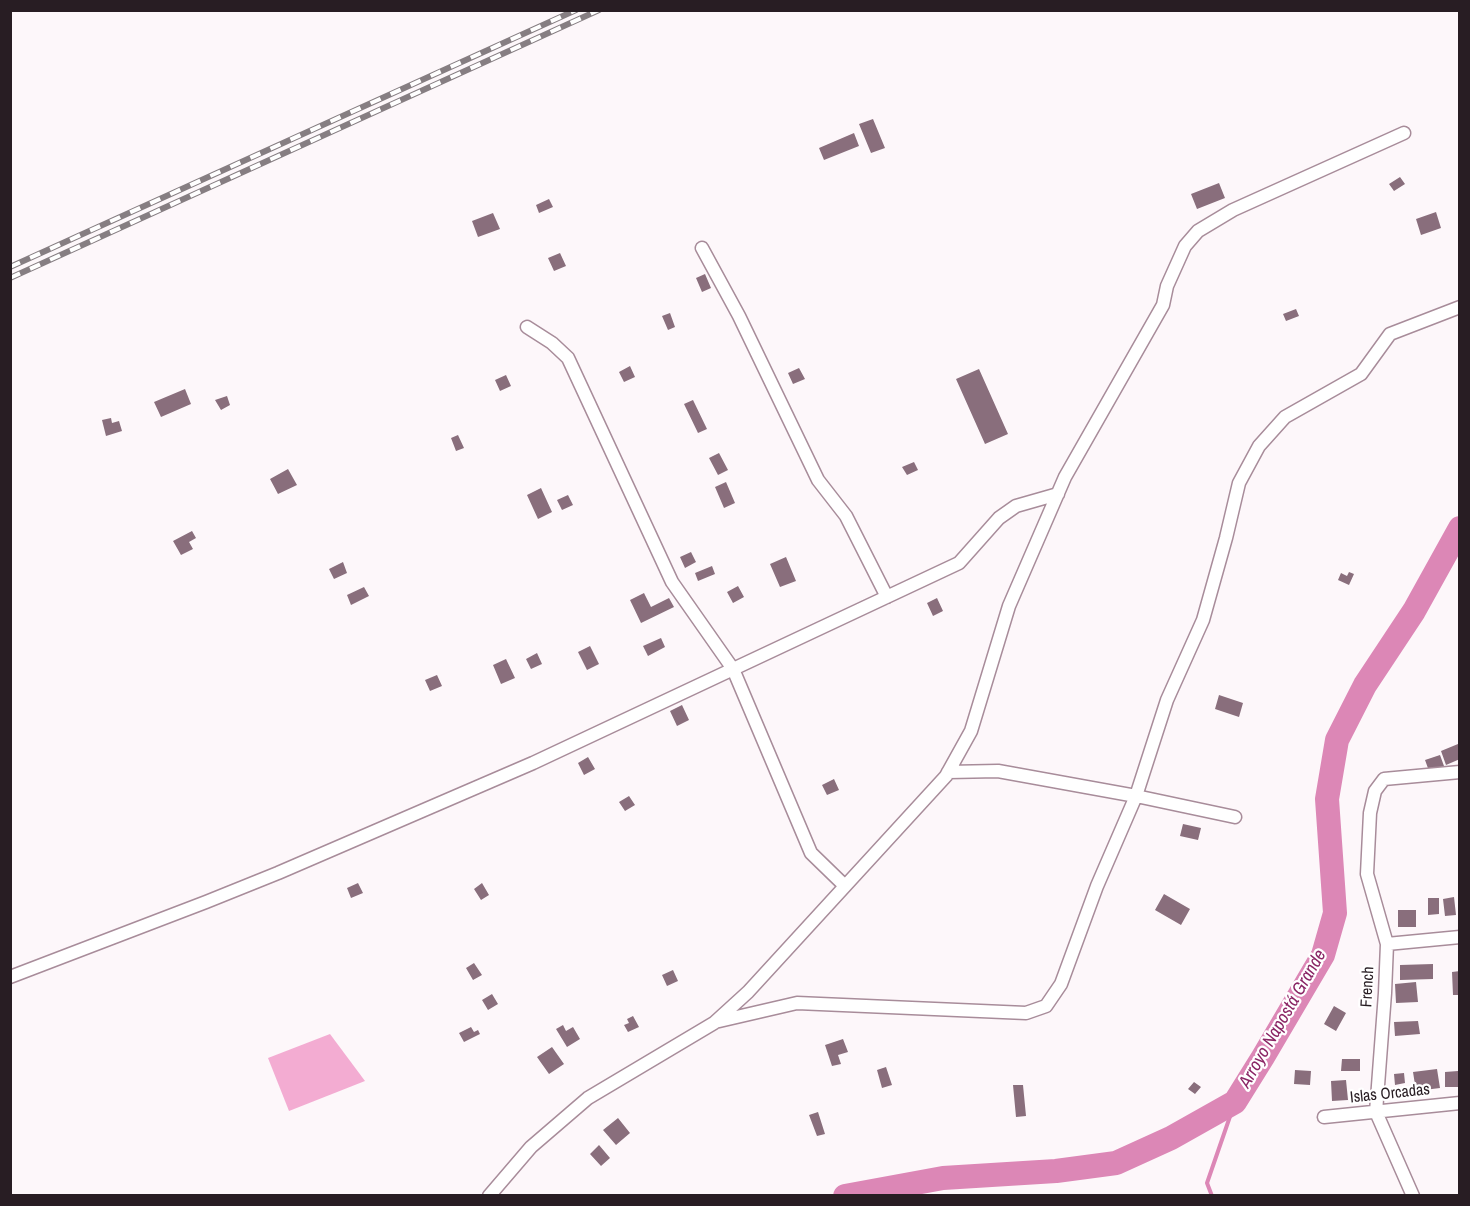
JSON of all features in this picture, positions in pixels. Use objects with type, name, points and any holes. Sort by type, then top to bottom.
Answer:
[{"type":"street","points":[[489,1196],[531,1147],[588,1098],[714,1023],[748,992],[948,772],[971,731],[1009,606],[1058,494],[1163,305],[1167,286],[1185,246],[1198,231],[1233,210],[1404,133]]},
{"type":"street","points":[[702,248],[739,316],[818,480],[846,516],[887,597]]},
{"type":"street","points":[[714,1023],[797,1003],[1026,1013],[1046,1006],[1061,984],[1097,886],[1136,796],[1167,700],[1203,620],[1239,483],[1259,446],[1285,417],[1361,374],[1390,334],[1460,307]]},
{"type":"street","points":[[527,327],[552,343],[568,358],[672,582],[733,669],[811,853],[845,886]]},
{"type":"street","points":[[10,977],[278,873],[533,763],[959,563],[999,518],[1016,506],[1058,494]]},
{"type":"street","points":[[948,772],[998,771],[1235,817]]},
{"type":"street","name":"French","points":[[1413,1196],[1376,1112],[1387,944],[1367,874],[1370,813],[1375,791],[1384,779],[1460,772]]},
{"type":"street","points":[[1387,944],[1460,937]]},
{"type":"street","name":"Islas Orcadas","points":[[1324,1118],[1460,1103]]},
{"type":"shaded area","points":[[330,1034],[365,1081],[289,1111],[268,1058]]},
{"type":"building","points":[[873,119],[885,148],[871,153],[859,124]]},
{"type":"building","points":[[854,133],[859,146],[824,160],[819,148]]},
{"type":"building","points":[[1400,177],[1405,184],[1394,191],[1389,184]]},
{"type":"building","points":[[1219,183],[1225,198],[1197,209],[1191,194]]},
{"type":"building","points":[[549,199],[553,207],[539,213],[536,205]]},
{"type":"building","points":[[1436,212],[1441,228],[1421,235],[1416,219]]},
{"type":"building","points":[[493,213],[500,229],[478,237],[472,221]]},
{"type":"building","points":[[560,253],[566,266],[554,271],[548,258]]},
{"type":"building","points":[[705,274],[711,288],[702,292],[696,278]]},
{"type":"building","points":[[1296,309],[1299,316],[1286,321],[1283,314]]},
{"type":"building","points":[[670,313],[675,327],[668,330],[662,316]]},
{"type":"building","points":[[630,366],[635,377],[624,382],[619,372]]},
{"type":"building","points":[[799,368],[805,379],[793,384],[788,373]]},
{"type":"building","points":[[979,369],[1008,434],[985,444],[956,379]]},
{"type":"building","points":[[506,375],[511,386],[500,391],[495,380]]},
{"type":"building","points":[[185,389],[191,404],[161,417],[154,402]]},
{"type":"building","points":[[227,396],[230,405],[221,410],[215,400]]},
{"type":"building","points":[[693,400],[707,429],[698,433],[684,404]]},
{"type":"building","points":[[111,418],[112,423],[119,421],[122,431],[106,436],[102,420]]},
{"type":"building","points":[[458,435],[464,448],[456,451],[451,438]]},
{"type":"building","points":[[719,453],[728,470],[718,475],[709,458]]},
{"type":"building","points":[[914,462],[918,470],[907,475],[902,467]]},
{"type":"building","points":[[288,469],[297,485],[278,494],[270,479]]},
{"type":"building","points":[[726,482],[735,503],[724,508],[715,487]]},
{"type":"building","points":[[541,488],[552,512],[538,519],[527,495]]},
{"type":"building","points":[[568,495],[573,505],[562,510],[557,500]]},
{"type":"building","points":[[192,531],[196,538],[189,542],[193,549],[181,555],[173,541]]},
{"type":"building","points":[[691,552],[696,562],[685,568],[680,557]]},
{"type":"building","points":[[786,557],[796,581],[780,587],[770,564]]},
{"type":"building","points":[[343,562],[347,573],[334,579],[329,569]]},
{"type":"building","points":[[712,566],[715,574],[698,581],[695,573]]},
{"type":"building","points":[[1349,572],[1354,574],[1349,585],[1338,580],[1341,573],[1347,576]]},
{"type":"building","points":[[738,586],[744,597],[733,603],[727,592]]},
{"type":"building","points":[[364,587],[369,596],[351,605],[347,595]]},
{"type":"building","points":[[644,593],[651,607],[669,598],[674,607],[641,623],[630,600]]},
{"type":"building","points":[[937,598],[943,611],[933,616],[927,603]]},
{"type":"building","points":[[661,638],[665,647],[648,656],[643,646]]},
{"type":"building","points":[[590,646],[599,664],[587,670],[578,652]]},
{"type":"building","points":[[537,653],[542,664],[531,669],[526,659]]},
{"type":"building","points":[[506,659],[515,678],[501,684],[493,665]]},
{"type":"building","points":[[437,675],[442,686],[430,691],[425,680]]},
{"type":"building","points":[[1219,695],[1243,703],[1239,717],[1215,709]]},
{"type":"building","points":[[682,705],[689,720],[677,726],[670,711]]},
{"type":"building","points":[[1458,744],[1460,759],[1446,765],[1441,751]]},
{"type":"building","points":[[1440,755],[1444,766],[1429,771],[1425,760]]},
{"type":"building","points":[[588,757],[595,769],[584,775],[578,763]]},
{"type":"building","points":[[834,779],[839,790],[827,795],[822,785]]},
{"type":"building","points":[[629,796],[635,805],[625,811],[619,802]]},
{"type":"building","points":[[1183,824],[1201,828],[1198,840],[1180,836]]},
{"type":"building","points":[[358,883],[363,893],[351,898],[347,888]]},
{"type":"building","points":[[482,883],[489,895],[481,900],[474,889]]},
{"type":"building","points":[[1164,894],[1190,909],[1181,925],[1155,910]]},
{"type":"building","points":[[1454,897],[1456,915],[1445,916],[1443,899]]},
{"type":"building","points":[[1428,898],[1439,898],[1439,914],[1428,915]]},
{"type":"building","points":[[1398,910],[1416,910],[1416,927],[1398,927]]},
{"type":"building","points":[[474,963],[482,975],[473,980],[466,968]]},
{"type":"building","points":[[1433,964],[1433,979],[1400,980],[1400,965]]},
{"type":"building","points":[[673,970],[678,981],[667,986],[662,975]]},
{"type":"building","points":[[1460,971],[1460,995],[1453,995],[1452,972]]},
{"type":"building","points":[[1416,982],[1418,1002],[1396,1003],[1395,984]]},
{"type":"building","points":[[492,994],[498,1004],[488,1010],[482,1000]]},
{"type":"building","points":[[1334,1006],[1346,1013],[1336,1031],[1324,1024]]},
{"type":"building","points":[[633,1016],[639,1027],[628,1032],[624,1025],[629,1023],[627,1019]]},
{"type":"building","points":[[1418,1021],[1420,1034],[1395,1036],[1394,1022]]},
{"type":"building","points":[[563,1025],[566,1031],[573,1027],[580,1039],[567,1047],[556,1029]]},
{"type":"building","points":[[471,1027],[474,1032],[478,1030],[480,1034],[464,1042],[459,1033]]},
{"type":"building","points":[[843,1039],[848,1052],[838,1055],[841,1064],[832,1066],[825,1045]]},
{"type":"building","points":[[552,1047],[564,1064],[549,1074],[537,1057]]},
{"type":"building","points":[[1342,1059],[1360,1059],[1360,1071],[1341,1071]]},
{"type":"building","points":[[886,1067],[892,1085],[882,1088],[877,1070]]},
{"type":"building","points":[[1437,1069],[1440,1088],[1416,1091],[1413,1072]]},
{"type":"building","points":[[1295,1070],[1311,1071],[1310,1085],[1294,1084]]},
{"type":"building","points":[[1458,1071],[1458,1087],[1445,1087],[1445,1072]]},
{"type":"building","points":[[1404,1073],[1405,1083],[1395,1085],[1394,1074]]},
{"type":"building","points":[[1346,1080],[1348,1100],[1332,1101],[1331,1081]]},
{"type":"building","points":[[1194,1082],[1201,1087],[1195,1094],[1188,1089]]},
{"type":"building","points":[[1013,1085],[1023,1085],[1026,1116],[1016,1117]]},
{"type":"building","points":[[818,1112],[825,1134],[817,1136],[809,1115]]},
{"type":"building","points":[[618,1118],[630,1133],[616,1145],[603,1130]]},
{"type":"building","points":[[599,1145],[610,1158],[601,1166],[590,1154]]},
{"type":"waterway","name":"Arroyo Napostá Grande","points":[[845,1196],[943,1178],[1056,1171],[1116,1163],[1171,1138],[1235,1102],[1323,955],[1335,913],[1327,799],[1337,740],[1365,685],[1414,611],[1460,528]]},
{"type":"waterway","points":[[1212,1196],[1207,1183],[1235,1102]]},
{"type":"railway","points":[[10,267],[576,10]]},
{"type":"railway","points":[[10,278],[599,10]]}]
